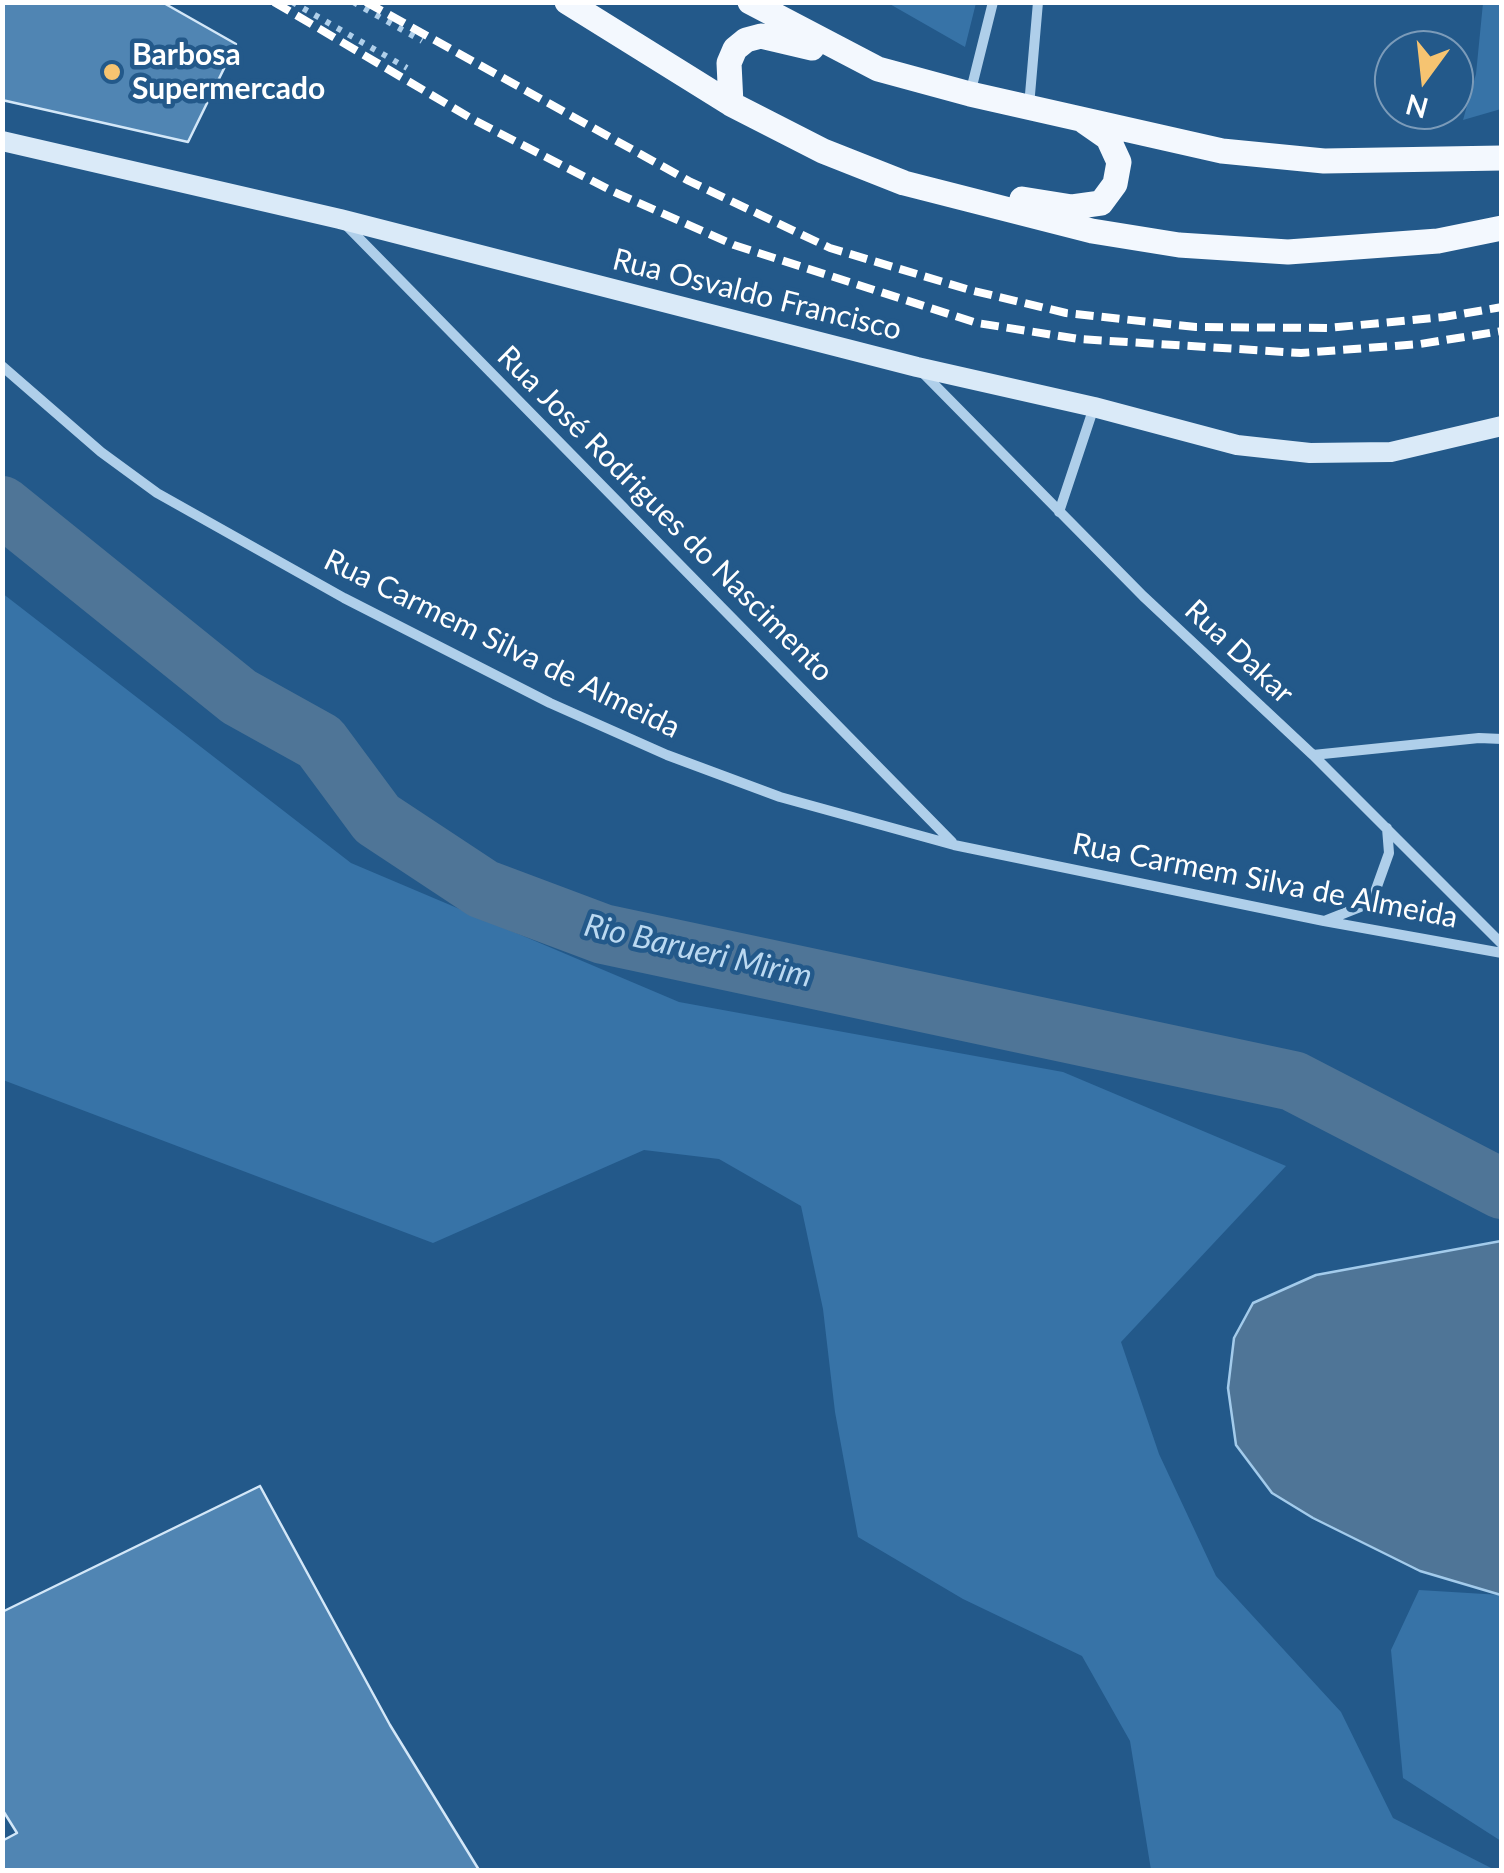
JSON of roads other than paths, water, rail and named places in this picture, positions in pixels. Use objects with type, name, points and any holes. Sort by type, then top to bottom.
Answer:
[{"type":"main road","points":[[568,2],[730,104],[822,151],[904,183],[962,200],[1092,231],[1179,246],[1288,252],[1438,241],[1502,228]]},
{"type":"main road","points":[[750,2],[878,69]]},
{"type":"main road","points":[[730,104],[729,62],[746,40],[761,36],[785,39],[970,94],[1222,151],[1324,161],[1502,158]]},
{"type":"main road","points":[[962,200],[998,195],[1072,207],[1100,202],[1115,184],[1118,162],[1108,138],[1083,120]]},
{"type":"main road","name":"Rua Osvaldo Francisco","points":[[2,141],[340,219],[1237,445],[1310,452],[1391,452],[1502,426]]},
{"type":"street","points":[[970,94],[992,2]]},
{"type":"street","points":[[1029,108],[1038,2]]},
{"type":"street","name":"Rua José Rodrigues do Nascimento","points":[[340,219],[954,844]]},
{"type":"street","name":"Rua Carmem Silva de Almeida","points":[[2,366],[101,452],[157,492],[344,598],[550,703],[667,755],[780,797],[954,844],[1324,921],[1502,953]]},
{"type":"street","name":"Rua Dakar","points":[[917,367],[1143,596],[1313,755],[1502,944]]},
{"type":"street","points":[[1059,512],[1094,407]]},
{"type":"street","points":[[1313,755],[1478,738],[1502,740]]},
{"type":"street","points":[[1324,921],[1360,906],[1374,892],[1389,853],[1387,827]]},
{"type":"waterway","name":"Rio Barueri Mirim","points":[[2,506],[239,697],[320,742],[377,819],[483,889],[603,934],[1293,1081],[1502,1189]]},
{"type":"railway","points":[[274,2],[474,120],[612,191],[734,245],[977,323],[1079,339],[1301,353],[1420,344],[1502,331]]},
{"type":"railway","points":[[366,2],[689,181],[830,248],[970,290],[1066,313],[1196,327],[1328,328],[1502,307]]},
{"type":"place","name":"Barbosa Supermercado","points":[[112,72]]}]
